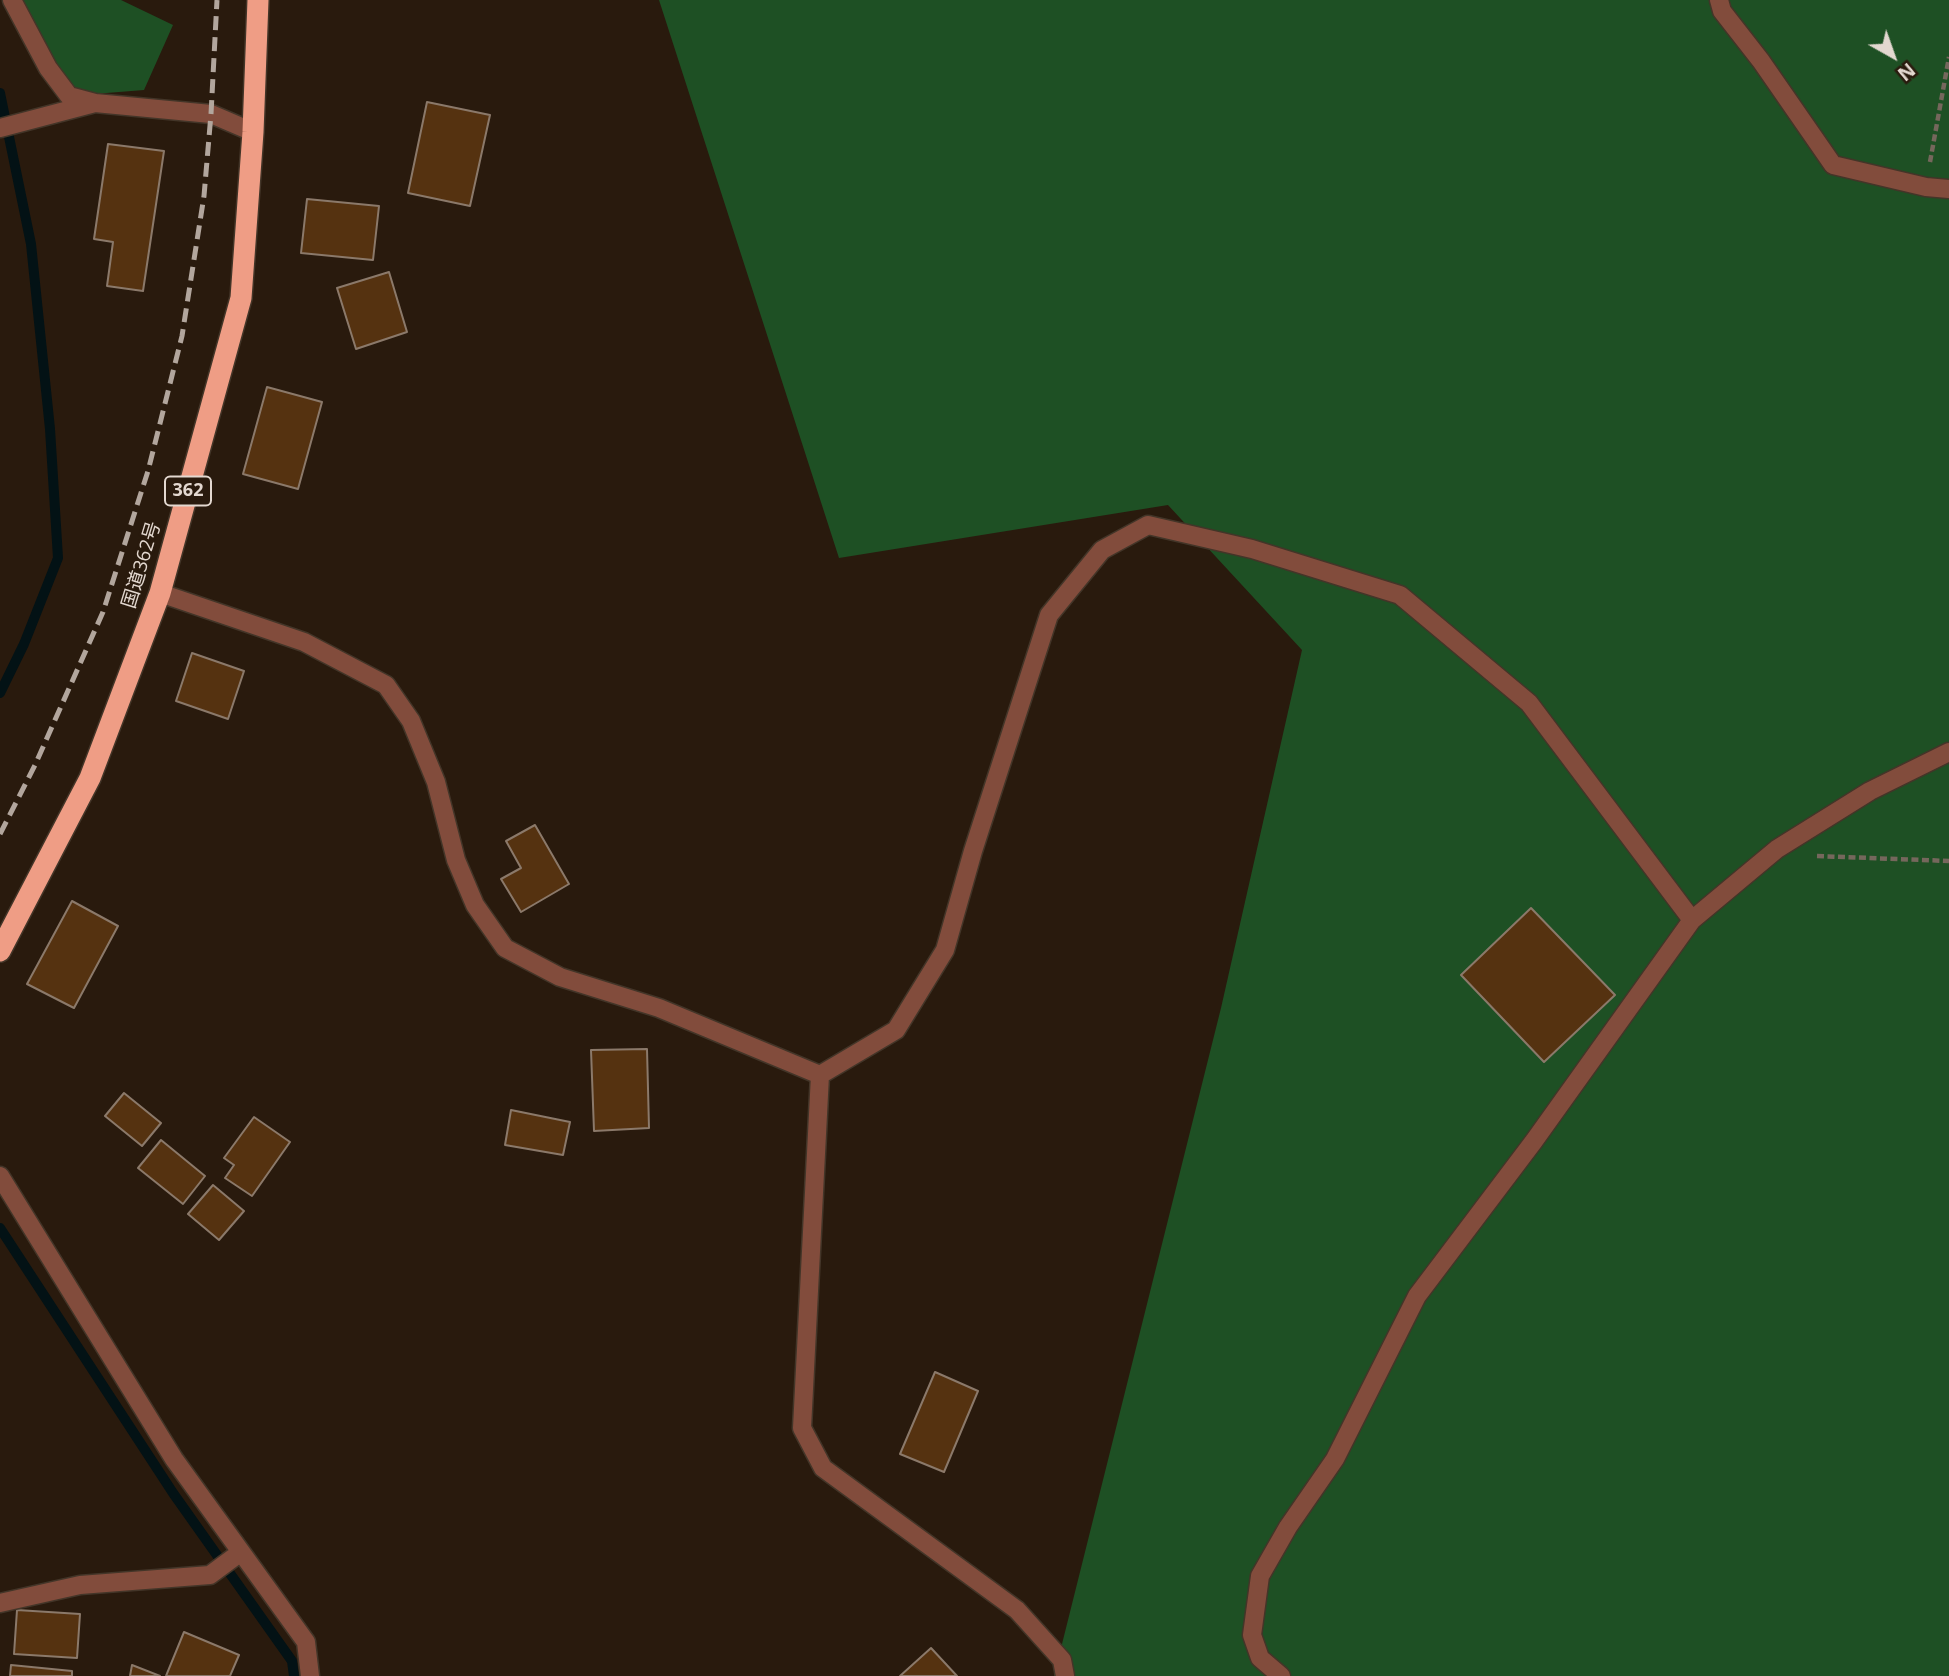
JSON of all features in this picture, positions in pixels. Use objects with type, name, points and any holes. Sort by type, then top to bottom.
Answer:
[{"type":"highway","name":"国道362号","points":[[0,951],[90,778],[160,593],[241,298],[253,132],[258,0]]},
{"type":"street","points":[[12,0],[48,68],[69,96],[95,103],[211,114],[253,132]]},
{"type":"street","points":[[1719,0],[1722,11],[1761,61],[1833,165],[1926,187],[1949,189]]},
{"type":"street","points":[[3,128],[95,103]]},
{"type":"street","points":[[820,1075],[896,1030],[945,950],[973,850],[1049,615],[1102,550],[1147,525],[1252,549],[1400,595],[1529,703],[1692,920]]},
{"type":"street","points":[[160,593],[304,642],[386,685],[411,721],[436,782],[456,860],[475,905],[506,948],[560,977],[659,1008],[820,1075]]},
{"type":"street","points":[[1281,1676],[1259,1658],[1252,1635],[1260,1576],[1288,1527],[1335,1459],[1417,1296],[1534,1141],[1692,920],[1777,849],[1870,791],[1949,752]]},
{"type":"street","points":[[820,1075],[802,1428],[823,1468],[1017,1610],[1062,1660],[1065,1676]]},
{"type":"street","points":[[0,1176],[174,1459],[306,1642],[310,1676]]},
{"type":"street","points":[[0,1603],[80,1585],[210,1575],[241,1552]]},
{"type":"path","points":[[1926,187],[1949,57]]},
{"type":"path","points":[[1777,849],[1824,857],[1949,861]]},
{"type":"green space","points":[[21,0],[121,0],[173,25],[144,90],[69,96]]},
{"type":"green space","points":[[659,0],[1949,0],[1949,1676],[1054,1676],[1221,1008],[1302,650],[1168,505],[839,558]]},
{"type":"building","points":[[427,102],[490,115],[470,206],[408,193]]},
{"type":"building","points":[[108,144],[164,151],[143,291],[107,286],[113,242],[94,239]]},
{"type":"building","points":[[307,199],[379,206],[373,260],[301,253]]},
{"type":"building","points":[[389,272],[407,332],[356,349],[337,288]]},
{"type":"building","points":[[267,387],[322,402],[298,489],[243,474]]},
{"type":"building","points":[[192,653],[244,671],[228,719],[176,701]]},
{"type":"building","points":[[535,825],[569,884],[521,912],[501,879],[521,868],[506,841]]},
{"type":"building","points":[[72,901],[118,926],[74,1008],[27,984]]},
{"type":"building","points":[[1531,908],[1615,995],[1544,1062],[1461,975]]},
{"type":"building","points":[[647,1049],[649,1128],[594,1131],[591,1050]]},
{"type":"building","points":[[124,1093],[161,1123],[142,1146],[105,1116]]},
{"type":"building","points":[[511,1110],[570,1122],[563,1155],[505,1145]]},
{"type":"building","points":[[254,1117],[290,1142],[252,1196],[225,1178],[234,1165],[224,1158]]},
{"type":"building","points":[[161,1140],[205,1176],[183,1204],[138,1168]]},
{"type":"building","points":[[213,1185],[244,1211],[219,1240],[188,1214]]},
{"type":"building","points":[[935,1372],[978,1391],[944,1472],[900,1454]]},
{"type":"building","points":[[17,1610],[80,1614],[77,1658],[14,1654]]},
{"type":"building","points":[[184,1632],[239,1655],[230,1676],[166,1676]]},
{"type":"building","points":[[931,1648],[957,1676],[900,1676]]},
{"type":"building","points":[[11,1665],[72,1671],[72,1676],[10,1676]]},
{"type":"building","points":[[132,1665],[160,1676],[130,1676]]},
{"type":"waterway","points":[[0,93],[31,244],[50,429],[58,558],[24,644],[0,693]]},
{"type":"waterway","points":[[0,1228],[173,1493],[292,1661],[294,1676]]},
{"type":"railway","points":[[0,834],[35,765],[103,612],[148,471],[182,336],[204,196],[217,0]]}]
